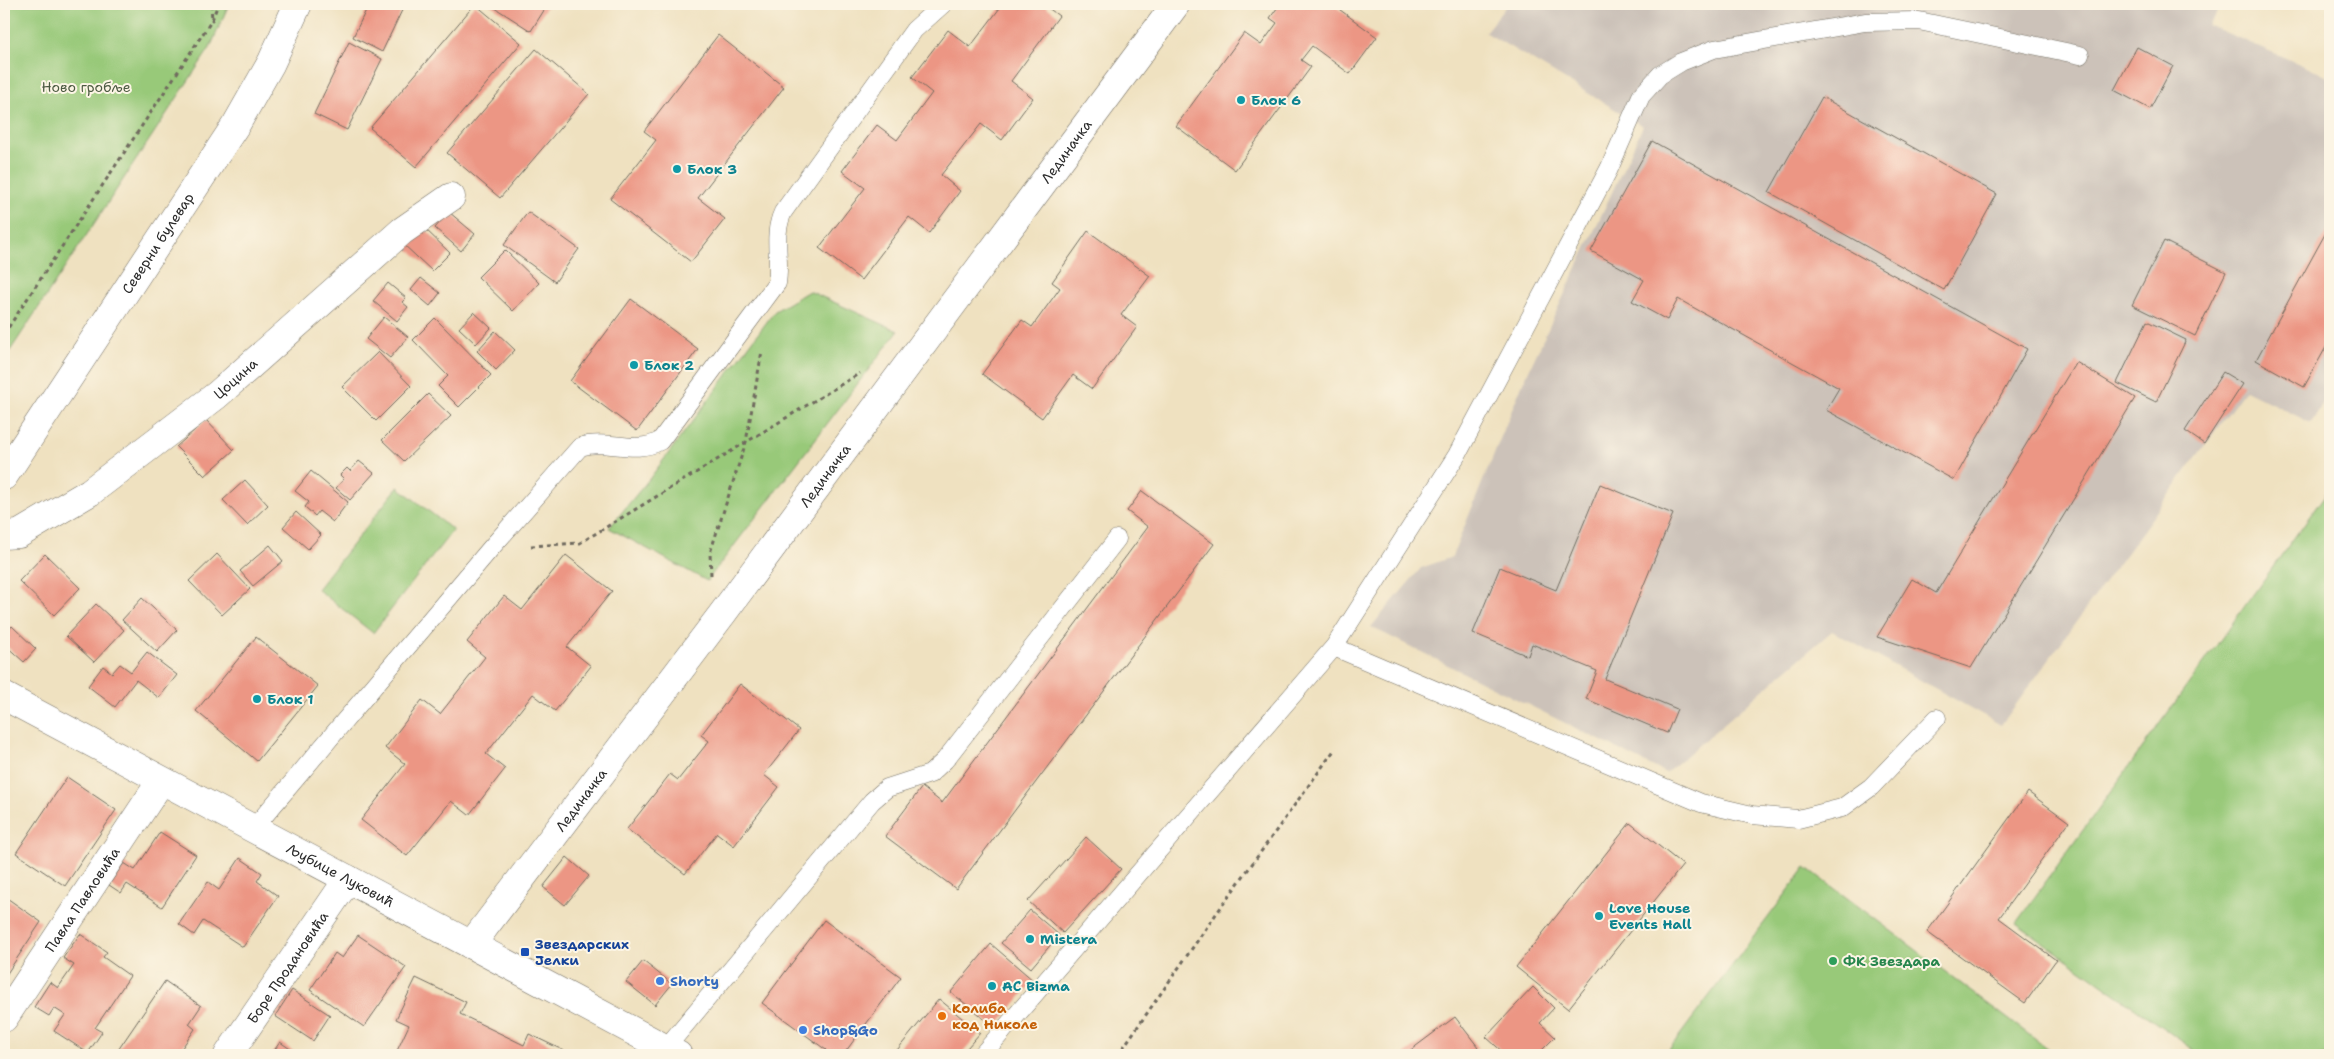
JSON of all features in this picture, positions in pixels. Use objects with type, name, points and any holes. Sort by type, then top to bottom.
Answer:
[{"type":"street","name":"Северни булевар","points":[[4,476],[237,123],[263,79],[298,4]]},
{"type":"street","name":"Лединачка","points":[[471,946],[723,612],[1176,4]]},
{"type":"street","name":"Цоцина","points":[[4,535],[19,534],[90,492],[218,395],[402,231],[451,197]]},
{"type":"street","name":"Љубице Луковић","points":[[4,696],[348,879],[668,1053]]},
{"type":"street","name":"Павла Павловића","points":[[4,1018],[161,781]]},
{"type":"street","name":"Боре Продановића","points":[[228,1055],[348,879]]},
{"type":"lane","points":[[253,829],[491,548],[580,447],[591,443],[637,448],[651,446],[660,441],[777,283],[779,271],[777,231],[783,212],[914,30],[943,4]]},
{"type":"lane","points":[[982,1055],[1334,648],[1457,455],[1609,169],[1641,96],[1660,75],[1681,62],[1714,49],[1865,22],[1919,21],[2080,55]]},
{"type":"lane","points":[[668,1053],[872,801],[887,788],[930,774],[945,760],[1117,539]]},
{"type":"lane","points":[[1334,648],[1702,803],[1752,816],[1798,818],[1842,808],[1871,787],[1937,718]]},
{"type":"path","points":[[210,4],[212,20]]},
{"type":"path","points":[[4,334],[212,20],[218,4]]},
{"type":"path","points":[[723,612],[712,590],[710,553],[746,442],[763,346]]},
{"type":"path","points":[[491,548],[580,543],[861,373]]},
{"type":"path","points":[[1118,1055],[1216,914],[1335,749]]},
{"type":"shaded area","points":[[1508,4],[2223,4],[2208,25],[2330,77],[2330,392],[2311,423],[2245,390],[2001,725],[1832,631],[1666,773],[1371,627],[1421,568],[1452,557],[1522,385],[1643,126],[1485,32]]},
{"type":"green space","name":"Ново гробље","points":[[4,4],[229,4],[210,48],[4,360]]},
{"type":"green space","points":[[809,291],[898,331],[707,581],[609,528],[650,478],[775,311]]},
{"type":"green space","points":[[398,487],[453,530],[373,633],[317,589]]},
{"type":"green space","points":[[2330,488],[2330,1055],[2201,1055],[2016,923]]},
{"type":"green space","name":"ФК Звездара","points":[[1806,867],[2056,1055],[1665,1055]]},
{"type":"building","points":[[369,4],[405,4],[382,52],[353,37]]},
{"type":"building","points":[[475,4],[521,43],[416,167],[370,128]]},
{"type":"building","points":[[489,4],[548,4],[531,31]]},
{"type":"building","points":[[1003,4],[1043,4],[1059,16],[1011,81],[1033,98],[1002,140],[981,124],[941,175],[960,191],[929,233],[909,217],[861,280],[819,248],[865,188],[842,171],[877,125],[897,140],[932,93],[912,77],[948,30],[970,47]]},
{"type":"building","name":"Блок 6","points":[[1280,4],[1332,4],[1377,37],[1350,74],[1312,46],[1301,60],[1311,67],[1235,170],[1176,126],[1244,33],[1261,45],[1277,23],[1270,18]]},
{"type":"building","name":"Блок 3","points":[[718,35],[784,87],[698,198],[725,219],[691,262],[610,199],[656,140],[644,131]]},
{"type":"building","points":[[349,42],[382,59],[347,130],[314,114]]},
{"type":"building","points":[[2137,47],[2173,66],[2150,109],[2114,90]]},
{"type":"building","points":[[536,49],[589,94],[500,198],[447,153]]},
{"type":"building","points":[[1822,97],[1997,194],[1944,290],[1769,192]]},
{"type":"building","points":[[1652,141],[2027,349],[1954,480],[1826,410],[1839,388],[1678,299],[1667,320],[1632,301],[1644,280],[1591,251]]},
{"type":"building","points":[[449,212],[475,234],[461,251],[435,228]]},
{"type":"building","points":[[528,212],[579,249],[555,282],[504,245]]},
{"type":"building","points":[[420,224],[450,253],[432,271],[402,243]]},
{"type":"building","points":[[2330,225],[2330,340],[2304,387],[2256,360]]},
{"type":"building","points":[[1088,231],[1150,276],[1121,315],[1137,327],[1092,389],[1073,375],[1042,418],[982,374],[1022,320],[1032,327],[1060,288],[1052,282]]},
{"type":"building","points":[[2164,241],[2226,272],[2195,336],[2132,305]]},
{"type":"building","points":[[505,250],[539,283],[513,311],[478,277]]},
{"type":"building","points":[[421,278],[440,293],[430,306],[411,290]]},
{"type":"building","points":[[388,283],[406,298],[402,302],[408,307],[397,321],[373,301]]},
{"type":"building","name":"Блок 2","points":[[631,299],[698,349],[637,431],[570,381]]},
{"type":"building","points":[[474,312],[491,328],[476,344],[459,328]]},
{"type":"building","points":[[384,317],[408,337],[390,358],[366,339]]},
{"type":"building","points":[[435,318],[491,375],[459,407],[438,386],[448,376],[413,340]]},
{"type":"building","points":[[2147,321],[2186,340],[2156,402],[2117,383]]},
{"type":"building","points":[[495,331],[515,350],[496,370],[477,351]]},
{"type":"building","points":[[378,352],[411,386],[376,421],[342,387]]},
{"type":"building","points":[[2076,362],[2135,398],[1971,668],[1877,637],[1912,579],[1936,593]]},
{"type":"building","points":[[2223,372],[2243,384],[2204,444],[2185,431]]},
{"type":"building","points":[[428,394],[451,416],[404,461],[382,440]]},
{"type":"building","points":[[206,420],[234,450],[205,476],[176,447]]},
{"type":"building","points":[[359,461],[374,473],[350,500],[336,488],[344,479],[340,475],[347,468],[350,471]]},
{"type":"building","points":[[311,471],[348,502],[333,522],[319,511],[315,516],[305,507],[309,502],[295,491]]},
{"type":"building","points":[[245,480],[268,505],[247,525],[223,500]]},
{"type":"building","points":[[1600,484],[1673,514],[1605,679],[1677,709],[1667,733],[1586,699],[1597,671],[1532,644],[1528,656],[1473,633],[1500,567],[1556,590]]},
{"type":"building","points":[[1142,491],[1214,544],[956,889],[885,836],[922,787],[942,803],[1148,527],[1127,511]]},
{"type":"building","points":[[296,512],[321,535],[308,549],[283,527]]},
{"type":"building","points":[[270,545],[283,561],[253,586],[240,571]]},
{"type":"building","points":[[45,554],[80,588],[54,615],[19,581]]},
{"type":"building","points":[[217,554],[250,589],[222,615],[189,581]]},
{"type":"building","points":[[566,555],[612,591],[567,647],[591,666],[555,711],[533,694],[486,754],[505,769],[469,815],[451,801],[407,856],[361,820],[405,764],[385,748],[422,700],[440,714],[485,657],[467,642],[504,596],[522,610]]},
{"type":"building","points":[[142,598],[177,630],[157,652],[122,620]]},
{"type":"building","points":[[96,604],[124,630],[94,662],[66,636]]},
{"type":"building","points":[[12,626],[36,649],[24,662],[4,644],[4,635]]},
{"type":"building","name":"Блок 1","points":[[256,637],[318,686],[257,761],[196,711]]},
{"type":"building","points":[[147,652],[177,675],[159,698],[136,680],[115,707],[88,686],[103,666],[112,673],[120,664],[131,672]]},
{"type":"building","points":[[740,684],[799,730],[764,775],[779,787],[734,846],[717,833],[685,874],[627,829],[670,774],[678,780],[709,741],[701,735]]},
{"type":"building","points":[[67,777],[116,810],[65,886],[16,853]]},
{"type":"building","points":[[2028,792],[2069,822],[1999,918],[2056,960],[2025,1003],[1927,932]]},
{"type":"building","name":"Love House Events Hall","points":[[1630,823],[1683,865],[1568,1009],[1516,967]]},
{"type":"building","points":[[160,832],[196,855],[162,907],[127,884],[121,893],[109,885],[124,863],[135,870]]},
{"type":"building","points":[[1086,837],[1121,869],[1063,933],[1028,901]]},
{"type":"building","points":[[567,857],[589,876],[565,905],[543,887]]},
{"type":"building","points":[[240,858],[262,873],[257,881],[278,896],[243,947],[203,921],[194,935],[179,924],[208,882],[219,890]]},
{"type":"building","points":[[4,896],[41,922],[4,978]]},
{"type":"building","name":"Mistera","points":[[1030,910],[1059,935],[1031,968],[1001,943]]},
{"type":"building","points":[[824,920],[901,977],[843,1055],[822,1055],[826,1050],[762,1003]]},
{"type":"building","points":[[80,934],[107,952],[103,957],[130,976],[95,1028],[102,1032],[88,1053],[54,1031],[65,1015],[54,1008],[49,1016],[34,1007],[50,982],[58,988],[74,965],[63,958]]},
{"type":"building","points":[[358,935],[406,967],[364,1027],[310,990],[335,953],[342,958]]},
{"type":"building","name":"AC Bizma","points":[[991,944],[1034,981],[995,1028],[951,992]]},
{"type":"building","points":[[643,961],[672,984],[655,1005],[626,982]]},
{"type":"building","points":[[416,978],[466,1002],[460,1014],[524,1045],[529,1034],[573,1055],[401,1055],[396,1053],[409,1025],[396,1019]]},
{"type":"building","points":[[165,981],[201,1006],[189,1024],[195,1029],[177,1055],[119,1055],[116,1053]]},
{"type":"building","points":[[1533,987],[1554,1008],[1540,1023],[1555,1037],[1537,1055],[1506,1055],[1486,1037]]},
{"type":"building","points":[[292,990],[330,1015],[313,1041],[275,1016]]},
{"type":"building","name":"Колиба код Николе","points":[[939,999],[980,1033],[961,1055],[893,1055]]},
{"type":"building","points":[[1455,1017],[1478,1047],[1467,1055],[1404,1055]]},
{"type":"building","points":[[280,1042],[299,1055],[271,1055]]},
{"type":"place","name":"Блок 6","points":[[1241,100]]},
{"type":"place","name":"Блок 3","points":[[677,169]]},
{"type":"place","name":"Блок 2","points":[[634,365]]},
{"type":"place","name":"Блок 1","points":[[257,699]]},
{"type":"place","name":"Love House Events Hall","points":[[1599,916]]},
{"type":"place","name":"Mistera","points":[[1030,939]]},
{"type":"place","name":"Звездарских Јелки","points":[[525,952]]},
{"type":"place","name":"ФК Звездара","points":[[1833,961]]},
{"type":"place","name":"Shorty","points":[[660,981]]},
{"type":"place","name":"AC Bizma","points":[[992,986]]},
{"type":"place","name":"Колиба код Николе","points":[[942,1016]]},
{"type":"place","name":"Shop&Go","points":[[803,1030]]}]
